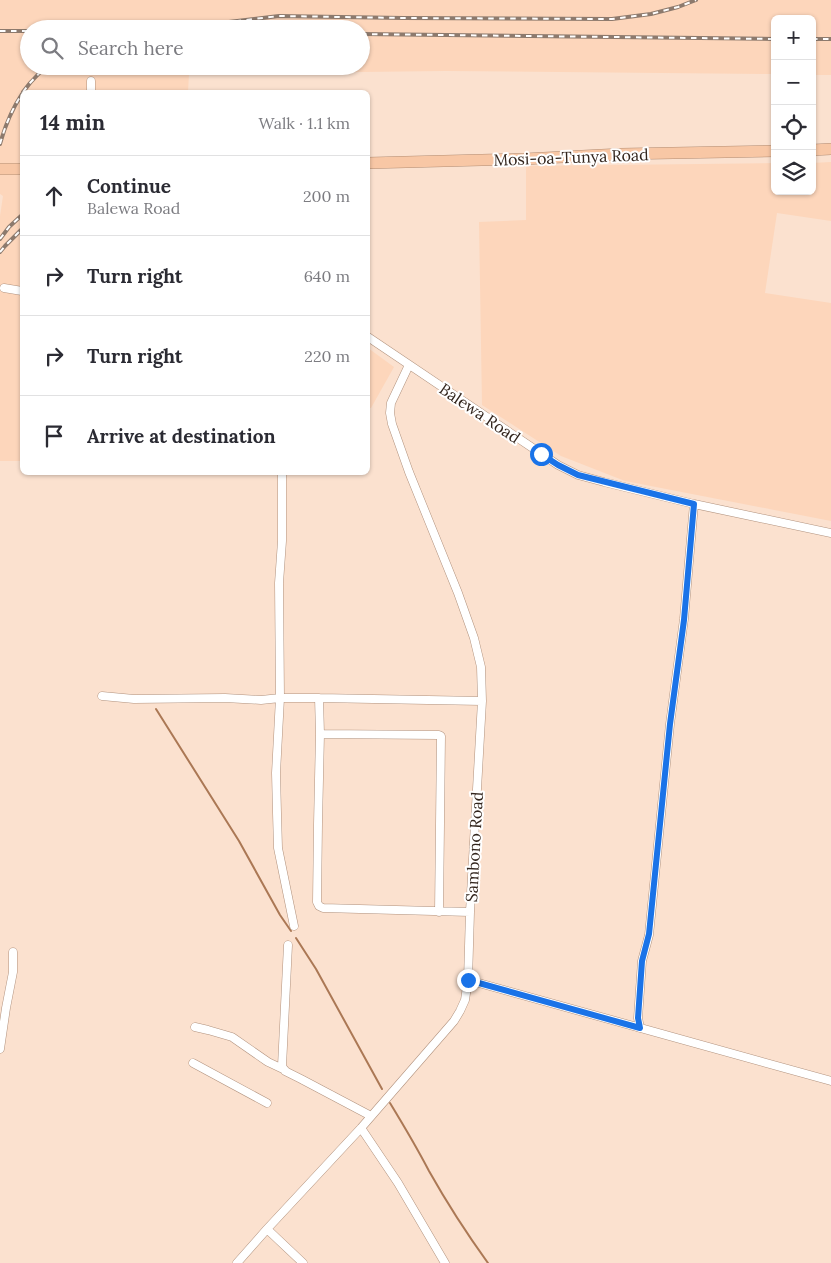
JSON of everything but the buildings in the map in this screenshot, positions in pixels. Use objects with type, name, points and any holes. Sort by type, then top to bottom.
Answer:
[{"type":"highway","points":[[816,150],[831,149]]},
{"type":"highway","name":"Mosi-oa-Tunya Road","points":[[370,163],[771,150]]},
{"type":"highway","points":[[0,169],[20,169]]},
{"type":"street","points":[[91,90],[92,80]]},
{"type":"street","points":[[4,288],[20,291]]},
{"type":"street","name":"Balewa Road","points":[[370,338],[558,465],[578,475],[694,504],[831,533]]},
{"type":"street","name":"Sambono Road","points":[[237,1263],[361,1128],[454,1021],[465,1000],[468,980],[482,701],[481,667],[474,638],[458,593],[392,424],[391,403],[409,365]]},
{"type":"street","points":[[282,475],[282,541],[279,583],[280,698],[276,773],[277,836],[294,926]]},
{"type":"street","points":[[640,1028],[638,1018],[642,961],[649,934],[670,724],[684,620],[694,504]]},
{"type":"street","points":[[102,696],[134,700],[320,698],[482,701]]},
{"type":"street","points":[[320,698],[319,906],[323,908],[470,912]]},
{"type":"street","points":[[320,734],[441,736],[439,912]]},
{"type":"street","points":[[285,1070],[282,1066],[282,1060],[288,945]]},
{"type":"street","points":[[0,1048],[13,972],[13,952]]},
{"type":"street","points":[[468,980],[831,1081]]},
{"type":"street","points":[[195,1027],[232,1037],[268,1062],[371,1116]]},
{"type":"street","points":[[193,1063],[266,1103]]},
{"type":"street","points":[[361,1128],[398,1183],[445,1263]]},
{"type":"street","points":[[267,1229],[303,1263]]},
{"type":"shaded area","points":[[0,0],[831,0],[831,75],[816,75],[816,15],[771,15],[771,74],[370,72],[370,20],[20,20],[20,75],[189,75],[188,90],[20,90],[20,461],[0,461],[0,216],[3,196],[0,194]]},
{"type":"shaded area","points":[[831,162],[831,221],[777,213],[765,293],[831,303],[831,521],[625,481],[561,456],[482,405],[479,222],[526,220],[526,166],[771,163],[771,195],[816,195],[816,163]]},
{"type":"shaded area","points":[[370,349],[394,367],[370,408]]},
{"type":"waterway","points":[[156,709],[239,841],[280,915],[291,931]]},
{"type":"waterway","points":[[296,938],[316,969],[382,1089]]},
{"type":"waterway","points":[[390,1103],[450,1207],[488,1263]]},
{"type":"railway","points":[[245,20],[279,16],[612,19],[651,14],[696,0]]},
{"type":"railway","points":[[0,31],[20,31]]},
{"type":"railway","points":[[370,34],[771,39]]},
{"type":"railway","points":[[816,39],[831,39]]},
{"type":"railway","points":[[25,90],[38,75]]},
{"type":"railway","points":[[0,144],[9,118],[20,97]]},
{"type":"railway","points":[[0,239],[20,217]]},
{"type":"railway","points":[[0,252],[20,231]]},
{"type":"route","points":[[468,980],[640,1028],[638,1018],[642,961],[649,934],[670,724],[684,620],[694,504],[578,475],[541,454]]}]
